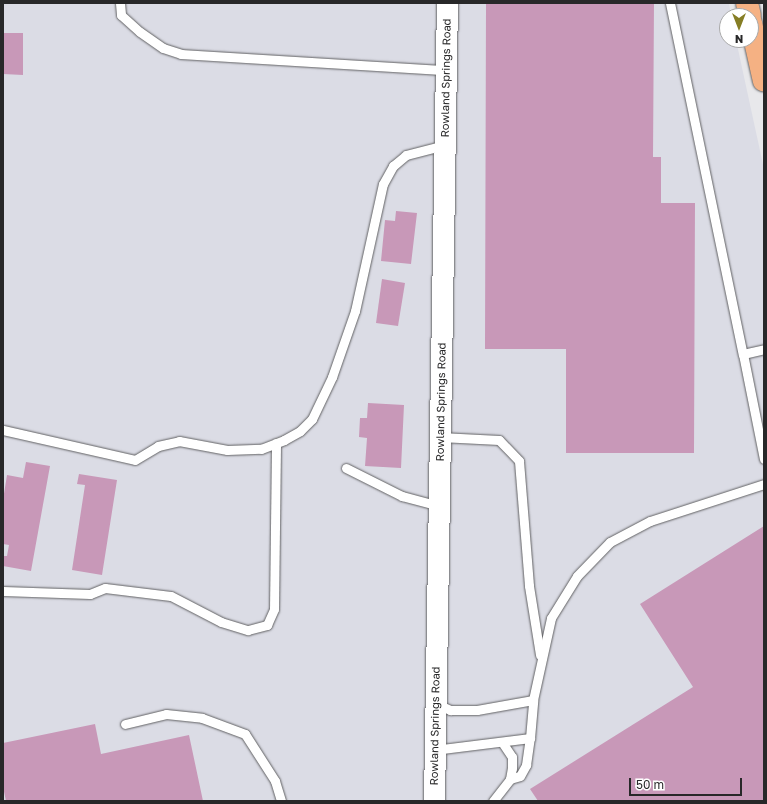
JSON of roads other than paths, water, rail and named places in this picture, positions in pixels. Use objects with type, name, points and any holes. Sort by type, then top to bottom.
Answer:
[{"type":"main road","points":[[757,48],[764,81]]},
{"type":"street","name":"Rowland Springs Road","points":[[434,801],[447,3]]},
{"type":"lane","points":[[120,3],[121,16],[140,32],[163,48],[181,54],[447,70]]},
{"type":"lane","points":[[670,3],[744,354],[764,459]]},
{"type":"lane","points":[[3,430],[135,460],[158,446],[179,441],[227,450],[261,449],[300,431],[312,419],[332,377],[355,311],[383,184],[393,166],[406,155],[445,145]]},
{"type":"lane","points":[[744,354],[764,349]]},
{"type":"lane","points":[[440,437],[499,440],[518,461],[529,586],[540,661]]},
{"type":"lane","points":[[3,591],[90,594],[105,588],[171,596],[221,622],[248,630],[267,625],[274,609],[276,443]]},
{"type":"lane","points":[[346,468],[402,496],[439,506]]},
{"type":"lane","points":[[510,779],[520,776],[526,765],[533,700],[550,618],[577,576],[610,542],[650,521],[764,484]]},
{"type":"lane","points":[[435,703],[450,710],[477,710],[533,700]]},
{"type":"lane","points":[[125,724],[166,714],[202,718],[245,734],[275,781],[281,801]]},
{"type":"lane","points":[[434,750],[530,738]]},
{"type":"lane","points":[[493,801],[510,779],[512,757],[502,742]]}]
